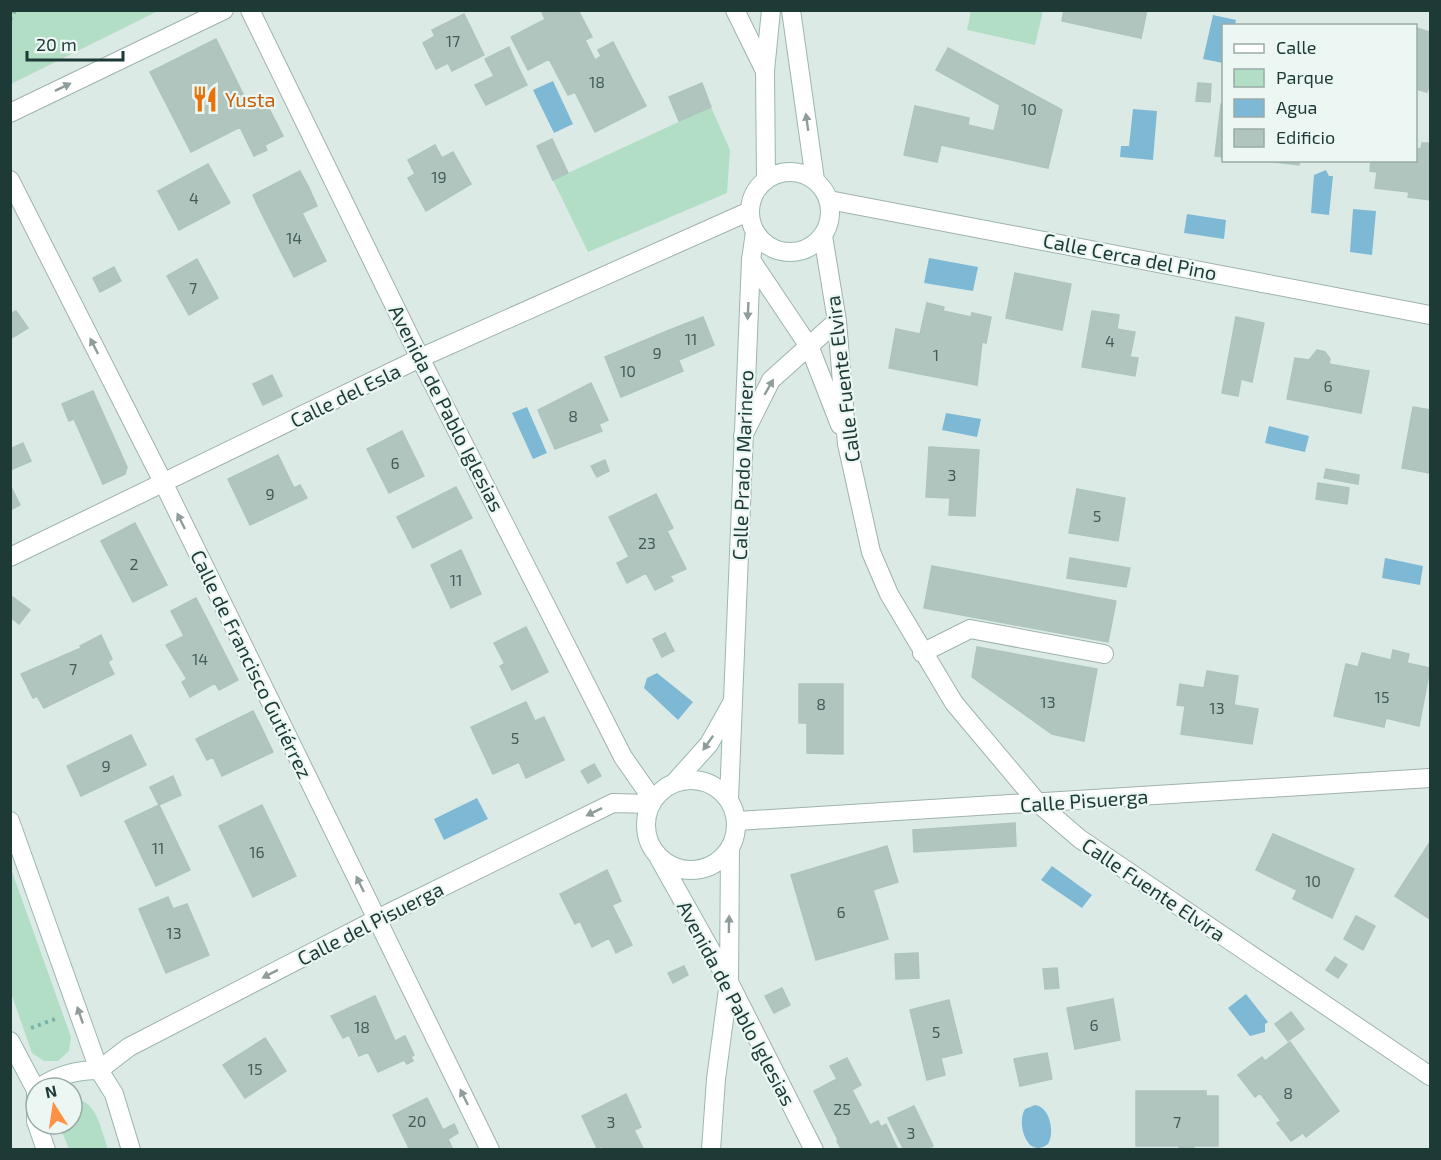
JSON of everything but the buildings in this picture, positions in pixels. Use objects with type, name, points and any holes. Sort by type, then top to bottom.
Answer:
[{"type":"street","points":[[10,113],[224,10]]},
{"type":"street","name":"Avenida de Pablo Iglesias","points":[[250,10],[420,358],[623,757],[652,802]]},
{"type":"street","points":[[735,10],[765,71]]},
{"type":"street","points":[[766,180],[765,71],[771,10]]},
{"type":"street","points":[[791,10],[815,180],[829,200],[830,219],[823,236],[811,247],[788,252],[765,244],[755,232],[750,211],[754,194],[766,180],[782,173],[799,173],[815,180]]},
{"type":"street","name":"Calle de Francisco Gutiérrez","points":[[10,180],[163,482],[490,1149]]},
{"type":"street","name":"Calle Cerca del Pino","points":[[829,200],[1431,315]]},
{"type":"street","name":"Calle del Esla","points":[[10,557],[420,358],[750,211]]},
{"type":"street","name":"Calle Prado Marinero","points":[[729,799],[742,438],[751,260],[755,232]]},
{"type":"street","name":"Calle Fuente Elvira","points":[[823,236],[837,321],[847,444],[871,552],[889,594],[922,653],[954,702],[1038,803],[1080,839],[1431,1076]]},
{"type":"street","points":[[751,260],[810,348],[847,444]]},
{"type":"street","points":[[742,438],[771,380],[810,348],[837,321]]},
{"type":"street","points":[[922,653],[970,629],[1104,654]]},
{"type":"street","name":"Calle Prado Marinero","points":[[675,782],[709,744],[734,699]]},
{"type":"street","name":"Calle Pisuerga","points":[[737,821],[1431,778]]},
{"type":"street","points":[[695,779],[715,786],[729,799],[737,821],[736,836],[730,849],[716,863],[696,870],[676,868],[659,857],[649,841],[646,822],[652,802],[663,789],[675,782],[695,779]]},
{"type":"street","name":"Calle del Pisuerga","points":[[99,1070],[129,1047],[377,919],[614,803],[652,802]]},
{"type":"street","points":[[10,821],[99,1070],[114,1094],[131,1149]]},
{"type":"street","points":[[711,1149],[716,1080],[729,982],[730,849]]},
{"type":"street","name":"Avenida de Pablo Iglesias","points":[[659,857],[729,982],[814,1149]]},
{"type":"street","points":[[10,1041],[29,1076]]},
{"type":"street","points":[[62,1076],[82,1070],[99,1070]]},
{"type":"path","points":[[10,20],[15,10]]},
{"type":"green space","points":[[11,10],[158,10],[158,11],[11,84]]},
{"type":"green space","points":[[971,11],[1043,11],[1035,45],[967,30]]},
{"type":"green space","points":[[711,107],[730,150],[727,193],[588,252],[553,180]]},
{"type":"green space","points":[[10,866],[71,1037],[69,1051],[58,1061],[44,1061],[32,1053],[11,993]]},
{"type":"green space","points":[[84,1103],[93,1109],[108,1149],[69,1149],[64,1136],[84,1136]]},
{"type":"water","points":[[1213,15],[1236,20],[1235,24],[1222,24],[1222,63],[1203,59]]},
{"type":"water","points":[[553,81],[573,124],[554,133],[533,90]]},
{"type":"water","points":[[1133,109],[1157,111],[1153,160],[1120,157],[1121,146],[1129,146]]},
{"type":"water","points":[[1326,170],[1329,176],[1333,176],[1329,215],[1311,213],[1314,175]]},
{"type":"water","points":[[1353,209],[1376,211],[1372,255],[1350,252]]},
{"type":"water","points":[[1187,214],[1226,220],[1224,239],[1184,233]]},
{"type":"water","points":[[929,258],[978,267],[973,291],[924,283]]},
{"type":"water","points":[[527,407],[547,453],[533,459],[512,413]]},
{"type":"water","points":[[946,413],[981,419],[977,437],[942,430]]},
{"type":"water","points":[[1269,426],[1309,436],[1305,452],[1265,443]]},
{"type":"water","points":[[1385,558],[1423,566],[1420,585],[1382,578]]},
{"type":"water","points":[[657,673],[693,702],[678,720],[644,688],[647,678]]},
{"type":"water","points":[[477,798],[488,819],[444,840],[434,819]]},
{"type":"water","points":[[1052,866],[1092,895],[1082,908],[1041,880]]},
{"type":"water","points":[[1246,994],[1268,1022],[1265,1024],[1265,1032],[1250,1036],[1228,1008]]},
{"type":"water","points":[[1035,1105],[1048,1115],[1051,1127],[1048,1144],[1041,1148],[1029,1144],[1025,1138],[1022,1123],[1025,1109]]},
{"type":"place","name":"Yusta","points":[[205,99]]}]
